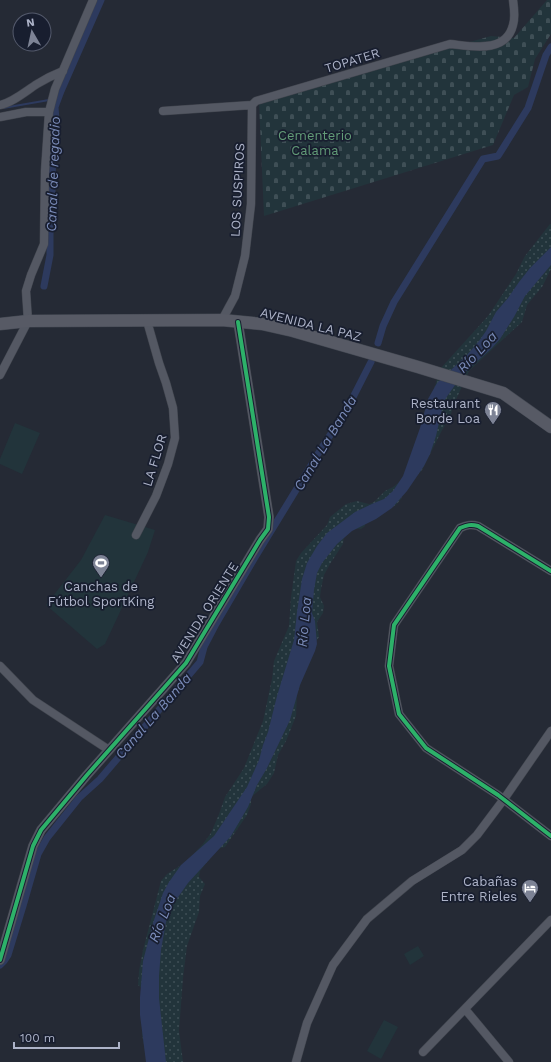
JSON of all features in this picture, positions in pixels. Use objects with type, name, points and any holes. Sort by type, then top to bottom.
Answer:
[{"type":"main road","name":"AVENIDA LA PAZ","points":[[0,324],[28,321],[222,320],[262,324],[293,331],[503,393],[551,427]]},
{"type":"street","points":[[0,375],[28,321],[26,291],[44,244],[45,171],[49,112],[55,89],[93,0]]},
{"type":"street","name":"TOPATER","points":[[163,111],[252,105],[256,101],[450,44],[474,47],[488,46],[499,43],[508,36],[514,25],[513,0]]},
{"type":"street","points":[[0,105],[20,95],[52,75],[63,71]]},
{"type":"street","name":"LOS SUSPIROS","points":[[222,320],[235,296],[245,256],[251,204],[252,105]]},
{"type":"street","points":[[0,117],[26,112],[49,112]]},
{"type":"street","name":"LA FLOR","points":[[136,535],[156,496],[176,438],[173,408],[147,321]]},
{"type":"street","name":"AVENIDA ORIENTE","points":[[0,960],[33,846],[41,830],[186,662],[268,529],[269,517],[238,322]]},
{"type":"street","points":[[551,571],[478,526],[467,525],[460,528],[394,625],[388,666],[399,714],[426,748],[504,799],[551,836]]},
{"type":"street","points":[[0,666],[33,700],[109,750]]},
{"type":"street","points":[[296,1062],[307,1023],[333,965],[367,919],[412,881],[462,850],[477,836],[551,732]]},
{"type":"street","points":[[423,1052],[551,920]]},
{"type":"street","points":[[465,1009],[508,1062]]},
{"type":"green space","name":"Cementerio Calama","points":[[547,0],[551,0],[551,34],[535,59],[528,87],[514,95],[493,145],[264,216],[259,102],[491,36],[514,38]]},
{"type":"green space","points":[[550,224],[551,269],[542,287],[527,305],[522,322],[469,371],[454,404],[450,417],[422,470],[403,491],[401,499],[396,505],[379,514],[365,519],[365,526],[361,529],[352,528],[344,536],[343,544],[324,575],[320,597],[324,606],[323,613],[317,622],[319,637],[313,646],[297,694],[296,716],[286,741],[278,755],[274,773],[267,784],[251,797],[251,804],[247,815],[225,847],[217,849],[200,871],[199,877],[205,884],[200,896],[199,912],[187,946],[183,978],[179,1031],[183,1062],[147,1062],[142,1034],[144,1027],[144,990],[138,985],[139,971],[161,881],[167,874],[186,862],[211,833],[225,797],[244,768],[263,721],[272,679],[274,661],[289,626],[296,561],[301,553],[327,525],[330,517],[346,504],[357,501],[369,504],[374,502],[385,491],[393,487],[412,472],[440,369],[488,316],[516,274],[525,256]]},
{"type":"green space","points":[[15,423],[40,433],[22,474],[0,464],[0,459]]},
{"type":"green space","name":"Canchas de Fútbol SportKing","points":[[105,515],[155,530],[148,552],[105,644],[97,649],[46,605],[81,560]]},
{"type":"green space","points":[[418,946],[424,956],[410,965],[404,954]]},
{"type":"green space","points":[[384,1020],[398,1027],[381,1059],[367,1051]]},
{"type":"water","name":"Río Loa","points":[[551,247],[551,265],[525,296],[500,339],[463,374],[444,401],[436,436],[430,454],[424,466],[407,491],[392,508],[376,519],[352,531],[337,544],[322,563],[317,573],[312,613],[315,621],[317,644],[300,685],[290,720],[267,768],[257,785],[248,807],[231,836],[188,883],[174,903],[166,922],[161,950],[159,998],[166,1062],[146,1062],[140,1015],[140,997],[143,961],[153,923],[163,893],[169,882],[181,865],[214,836],[247,787],[259,760],[294,640],[302,579],[307,563],[327,533],[355,512],[384,499],[393,491],[403,476],[420,428],[428,399],[437,383],[467,355],[479,341],[496,312],[530,268]]},
{"type":"waterway","name":"Canal de regadio","points":[[44,286],[50,255],[50,211],[53,137],[56,120],[55,107],[101,0]]},
{"type":"waterway","points":[[378,343],[383,326],[394,302],[483,159],[498,156],[528,108],[546,55],[551,47]]},
{"type":"waterway","points":[[3,108],[49,100]]},
{"type":"waterway","name":"Canal La Banda","points":[[0,965],[8,955],[38,854],[47,838],[79,798],[100,779],[200,662],[204,647],[216,624],[321,449],[346,411],[371,362]]},
{"type":"cycle path","points":[[0,960],[33,846],[41,830],[87,775],[186,663],[268,529],[269,517],[238,322]]},
{"type":"cycle path","points":[[551,571],[478,526],[469,525],[460,528],[394,625],[389,666],[399,714],[426,748],[498,795],[551,836]]},
{"type":"place","name":"Restaurant Borde Loa","points":[[493,425]]},
{"type":"place","name":"Canchas de Fútbol SportKing","points":[[101,578]]},
{"type":"place","name":"Cabañas Entre Rieles","points":[[530,903]]}]
